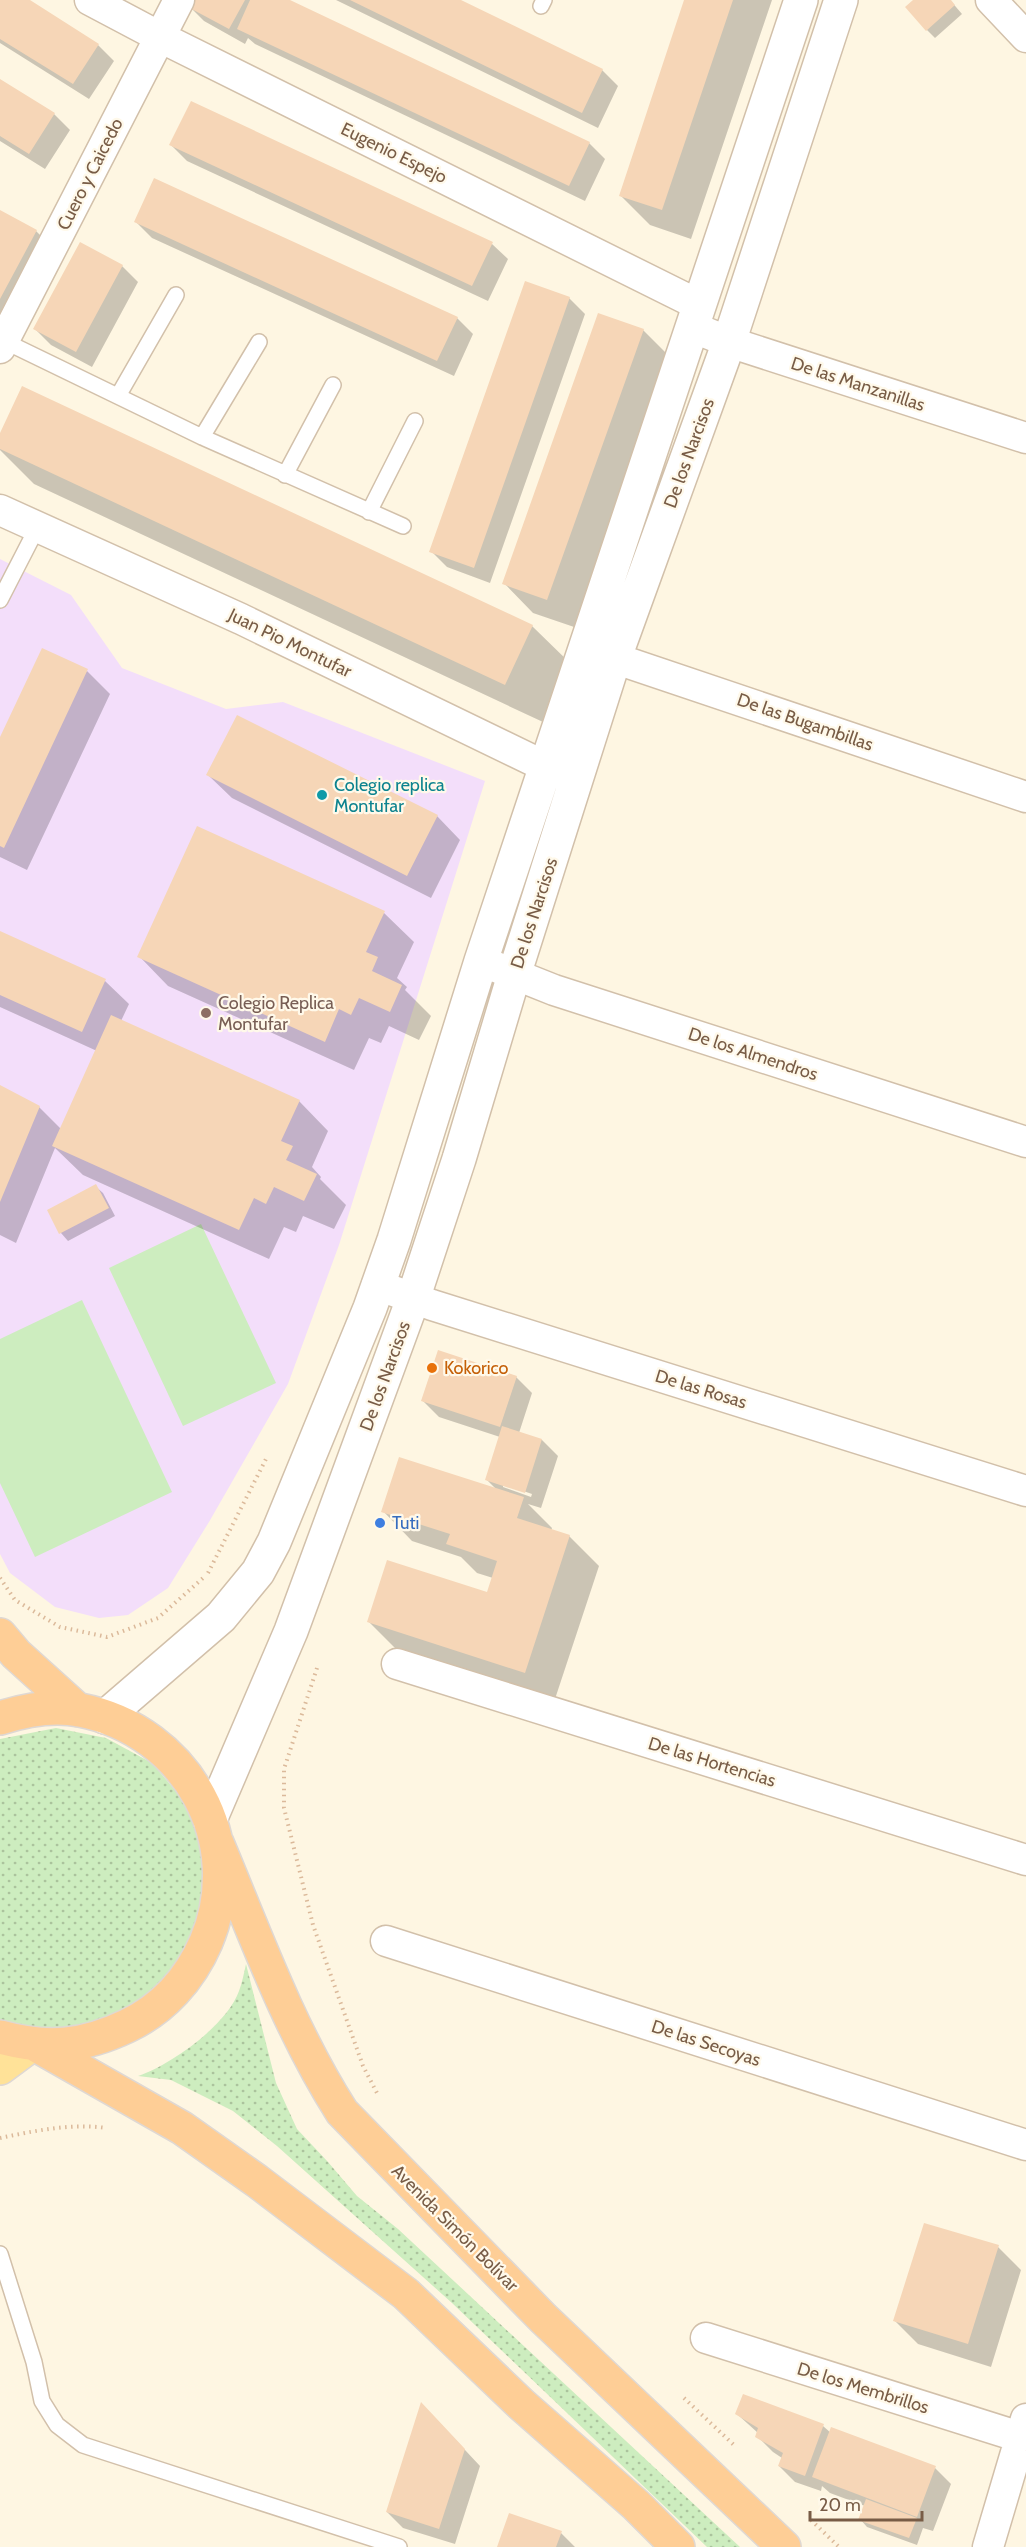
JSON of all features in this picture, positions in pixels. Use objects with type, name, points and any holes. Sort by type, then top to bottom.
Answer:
[{"type":"highway","name":"Avenida Simón Bolívar","points":[[0,1635],[16,1654],[92,1713],[133,1729],[150,1740],[180,1767],[198,1792],[267,1964],[306,2049],[342,2112],[543,2318],[784,2547]]},
{"type":"highway","name":"Avenida Simón Bolívar","points":[[0,1718],[28,1710],[92,1713]]},
{"type":"highway","name":"Avenida Simón Bolívar","points":[[0,2037],[34,2045],[64,2046],[104,2037],[141,2020],[173,1995],[198,1962],[213,1924],[220,1884],[214,1832]]},
{"type":"highway","name":"Avenida Simón Bolívar","points":[[34,2045],[182,2128],[257,2181],[406,2294],[521,2404],[636,2505],[678,2547]]},
{"type":"main road","points":[[0,2067],[34,2045]]},
{"type":"street","name":"Eugenio Espejo","points":[[90,0],[696,316]]},
{"type":"street","name":"Cuero y Caicedo","points":[[2,344],[179,0]]},
{"type":"street","name":"De los Narcisos","points":[[214,1832],[291,1631],[413,1299],[459,1159],[514,975],[576,782],[600,653],[696,316],[801,0]]},
{"type":"street","name":"De los Narcisos","points":[[92,1713],[221,1617],[258,1572],[274,1542],[370,1308],[394,1240],[481,962],[547,766],[600,653],[729,342],[841,0]]},
{"type":"street","points":[[991,0],[1026,37]]},
{"type":"street","name":"De las Manzanillas","points":[[696,316],[729,342],[1026,438]]},
{"type":"street","name":"Juan Pio Montufar","points":[[0,510],[241,619],[576,782]]},
{"type":"street","name":"De las Bugambillas","points":[[600,653],[1026,797]]},
{"type":"street","name":"De los Almendros","points":[[481,962],[514,975],[1026,1142]]},
{"type":"street","name":"De las Rosas","points":[[377,1285],[413,1299],[1026,1491]]},
{"type":"street","name":"De las Hortencias","points":[[397,1664],[1026,1860]]},
{"type":"street","name":"De las Secoyas","points":[[386,1941],[1026,2145]]},
{"type":"street","name":"De los Membrillos","points":[[706,2338],[1023,2428]]},
{"type":"street","points":[[988,2547],[1023,2428]]},
{"type":"lane","points":[[118,396],[176,295]]},
{"type":"lane","points":[[202,437],[259,342]]},
{"type":"lane","points":[[2,344],[285,475],[403,526]]},
{"type":"lane","points":[[285,475],[333,385]]},
{"type":"lane","points":[[369,512],[415,421]]},
{"type":"lane","points":[[0,600],[38,526]]},
{"type":"lane","points":[[0,2254],[34,2362],[42,2401],[57,2426],[83,2445],[399,2547]]},
{"type":"path","points":[[0,1578],[15,1600],[60,1627],[107,1637],[158,1618],[207,1575],[272,1448]]},
{"type":"path","points":[[319,1663],[284,1769],[284,1808],[298,1872],[317,1936],[363,2066],[376,2090]]},
{"type":"path","points":[[0,2139],[38,2130],[95,2127],[116,2130]]},
{"type":"shaded area","name":"Colegio Replica Montufar","points":[[0,559],[71,595],[122,668],[226,709],[283,702],[485,781],[339,1245],[288,1384],[209,1522],[168,1588],[128,1615],[99,1618],[55,1607],[10,1573],[0,1554]]},
{"type":"green space","points":[[201,1224],[276,1383],[183,1426],[109,1268]]},
{"type":"green space","points":[[82,1300],[172,1492],[35,1557],[0,1483],[0,1339]]},
{"type":"green space","points":[[56,1728],[106,1738],[152,1763],[185,1802],[205,1849],[207,1901],[192,1950],[162,1992],[72,2036],[0,2026],[0,1739]]},
{"type":"green space","points":[[246,1964],[276,2083],[297,2129],[357,2196],[398,2229],[740,2547],[707,2547],[452,2303],[277,2146],[233,2111],[171,2080],[138,2076],[181,2053],[223,2017],[233,2004],[240,1988]]},
{"type":"building","points":[[0,0],[30,0],[99,44],[73,84],[0,39]]},
{"type":"building","points":[[189,0],[245,0],[229,29],[186,6]]},
{"type":"building","points":[[250,0],[290,0],[590,142],[569,186],[237,29]]},
{"type":"building","points":[[350,0],[461,0],[603,69],[582,113]]},
{"type":"building","points":[[684,0],[733,0],[662,210],[619,196]]},
{"type":"building","points":[[913,0],[951,0],[955,5],[926,31],[905,7]]},
{"type":"building","points":[[0,79],[55,113],[29,154],[0,136]]},
{"type":"building","points":[[191,101],[493,242],[472,286],[169,145]]},
{"type":"building","points":[[154,178],[458,317],[437,361],[134,222]]},
{"type":"building","points":[[0,210],[37,230],[0,299]]},
{"type":"building","points":[[80,242],[123,265],[76,352],[33,329]]},
{"type":"building","points":[[525,281],[570,297],[474,568],[429,552]]},
{"type":"building","points":[[598,313],[644,329],[547,600],[502,584]]},
{"type":"building","points":[[22,386],[533,625],[505,685],[0,449],[0,433]]},
{"type":"building","points":[[42,648],[88,669],[4,848],[0,846],[0,737]]},
{"type":"building","name":"Colegio replica Montufar","points":[[237,715],[438,815],[407,876],[206,775]]},
{"type":"building","points":[[197,826],[385,911],[366,952],[378,957],[372,971],[402,985],[390,1012],[359,998],[351,1015],[339,1009],[325,1042],[137,957]]},
{"type":"building","points":[[0,931],[106,979],[82,1032],[0,995]]},
{"type":"building","points":[[111,1015],[300,1100],[281,1141],[293,1146],[286,1160],[317,1174],[304,1201],[274,1187],[266,1204],[254,1198],[239,1230],[52,1146]]},
{"type":"building","points":[[0,1085],[40,1106],[0,1202]]},
{"type":"building","points":[[96,1184],[109,1208],[59,1234],[47,1210]]},
{"type":"building","points":[[438,1350],[517,1376],[500,1427],[421,1401]]},
{"type":"building","points":[[502,1426],[542,1439],[525,1493],[485,1480]]},
{"type":"building","points":[[399,1457],[524,1497],[517,1518],[570,1535],[525,1673],[367,1622],[387,1560],[487,1592],[497,1561],[446,1544],[450,1534],[381,1512]]},
{"type":"building","points":[[924,2223],[999,2245],[968,2344],[893,2321]]},
{"type":"building","points":[[743,2394],[824,2424],[805,2476],[778,2466],[783,2453],[755,2437],[758,2428],[735,2414]]},
{"type":"building","points":[[421,2402],[465,2449],[439,2529],[386,2512]]},
{"type":"building","points":[[831,2427],[936,2466],[917,2517],[812,2477]]},
{"type":"building","points":[[866,2499],[917,2518],[909,2538],[858,2520]]},
{"type":"building","points":[[509,2513],[562,2531],[556,2547],[497,2547]]},
{"type":"place","name":"Colegio replica Montufar","points":[[322,795]]},
{"type":"place","name":"Colegio Replica Montufar","points":[[206,1013]]},
{"type":"place","name":"Kokorico","points":[[432,1368]]},
{"type":"place","name":"Tuti","points":[[380,1523]]}]
